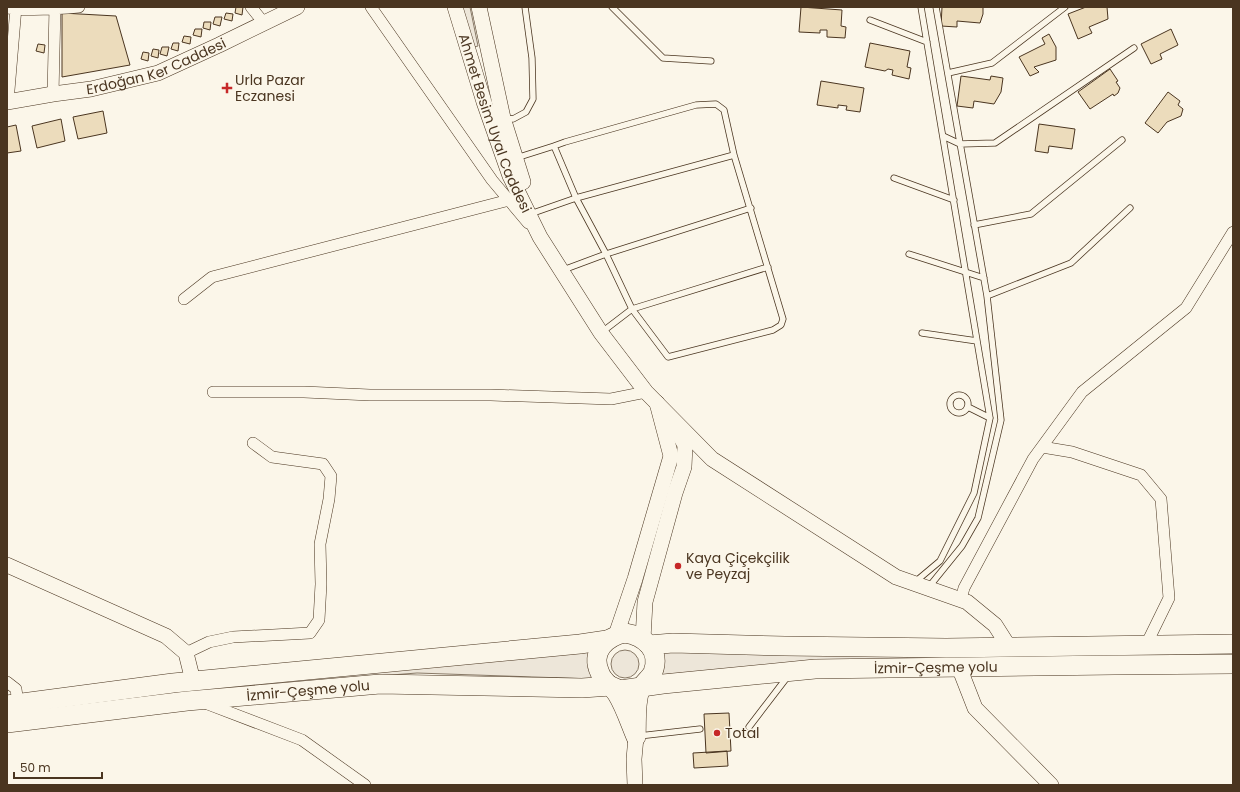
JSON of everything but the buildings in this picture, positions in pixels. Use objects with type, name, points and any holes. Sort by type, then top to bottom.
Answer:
[{"type":"highway","points":[[625,633],[635,634],[646,642],[654,658],[654,665],[649,679],[640,688],[637,704],[636,737],[618,695],[599,673],[597,664],[598,655],[602,646],[611,637],[625,633]]},
{"type":"highway","name":"İzmir-Çeşme yolu","points":[[13,704],[193,682],[580,644],[611,637]]},
{"type":"highway","name":"İzmir-Çeşme yolu","points":[[646,642],[946,648],[1233,644]]},
{"type":"highway","name":"İzmir-Çeşme yolu","points":[[640,688],[663,684],[815,669],[1233,664]]},
{"type":"highway","name":"İzmir-Çeşme yolu","points":[[7,723],[198,700],[380,684],[582,688],[611,686]]},
{"type":"highway","points":[[611,686],[620,690],[640,688]]},
{"type":"main road","name":"Erdoğan Ker Caddesi","points":[[7,102],[91,89],[158,73],[297,7]]},
{"type":"main road","name":"Ahmet Besim Uyal Caddesi","points":[[455,7],[484,102],[510,176],[540,237],[601,333],[651,397]]},
{"type":"main road","name":"Ahmet Besim Uyal Caddesi","points":[[479,7],[503,118],[540,237]]},
{"type":"main road","points":[[651,397],[712,459],[896,577],[967,602],[995,625],[1009,647]]},
{"type":"main road","points":[[611,637],[635,579],[671,456],[651,397]]},
{"type":"main road","points":[[646,642],[645,602],[675,493],[684,467],[685,445],[676,428],[651,397]]},
{"type":"main road","points":[[7,566],[166,636],[186,653],[193,682]]},
{"type":"main road","points":[[959,667],[975,708],[1051,785]]},
{"type":"main road","points":[[635,785],[634,759],[636,737]]},
{"type":"street","points":[[7,102],[13,8],[79,7]]},
{"type":"street","points":[[251,7],[264,23]]},
{"type":"street","points":[[371,7],[492,180],[540,237]]},
{"type":"street","points":[[53,94],[55,8]]},
{"type":"street","points":[[184,299],[212,277],[509,200]]},
{"type":"street","points":[[961,599],[964,588],[1029,466],[1082,392],[1186,308],[1233,232]]},
{"type":"street","points":[[213,392],[304,392],[370,395],[491,395],[611,398],[651,397]]},
{"type":"street","points":[[186,653],[208,642],[233,637],[310,633],[319,620],[321,584],[320,544],[330,499],[331,476],[322,464],[272,457],[253,443]]},
{"type":"street","points":[[1042,447],[1072,452],[1141,475],[1161,499],[1169,598],[1146,645]]},
{"type":"street","points":[[7,682],[16,689],[13,704]]},
{"type":"street","points":[[198,700],[302,740],[365,785]]},
{"type":"lane","points":[[503,118],[513,119],[526,112],[532,99],[532,58],[525,7]]},
{"type":"lane","points":[[612,7],[663,58],[711,61]]},
{"type":"lane","points":[[913,583],[940,561],[974,493],[990,418],[922,7]]},
{"type":"lane","points":[[928,588],[962,546],[978,518],[1001,420],[987,296],[936,7]]},
{"type":"lane","points":[[948,73],[992,63],[1064,7]]},
{"type":"lane","points":[[870,20],[927,42]]},
{"type":"lane","points":[[943,136],[960,144],[995,143],[1134,48]]},
{"type":"lane","points":[[515,158],[565,142],[696,105],[716,104],[724,110],[734,155],[783,319],[781,324],[773,330],[668,357],[632,309],[606,254],[576,198],[554,146]]},
{"type":"lane","points":[[974,225],[1031,214],[1122,140]]},
{"type":"lane","points":[[533,213],[576,198],[734,155]]},
{"type":"lane","points":[[894,178],[954,200]]},
{"type":"lane","points":[[562,270],[606,254],[751,208]]},
{"type":"lane","points":[[987,296],[1071,263],[1130,208]]},
{"type":"lane","points":[[909,254],[984,278]]},
{"type":"lane","points":[[601,333],[632,309],[768,267]]},
{"type":"lane","points":[[922,333],[977,341]]},
{"type":"lane","points":[[968,407],[990,418]]},
{"type":"lane","points":[[749,727],[791,672]]},
{"type":"lane","points":[[636,737],[700,729]]},
{"type":"shaded area","points":[[461,7],[470,7],[478,46],[474,47]]},
{"type":"shaded area","points":[[625,650],[635,654],[639,664],[635,674],[625,678],[615,674],[611,664],[615,654]]},
{"type":"shaded area","points":[[658,651],[1137,655],[847,660],[659,675]]},
{"type":"shaded area","points":[[591,652],[593,679],[417,673],[114,698],[190,689]]},
{"type":"place","name":"Urla Pazar Eczanesi","points":[[227,88]]},
{"type":"place","name":"Kaya Çiçekçilik ve Peyzaj","points":[[678,566]]},
{"type":"place","name":"Total","points":[[717,733]]}]
